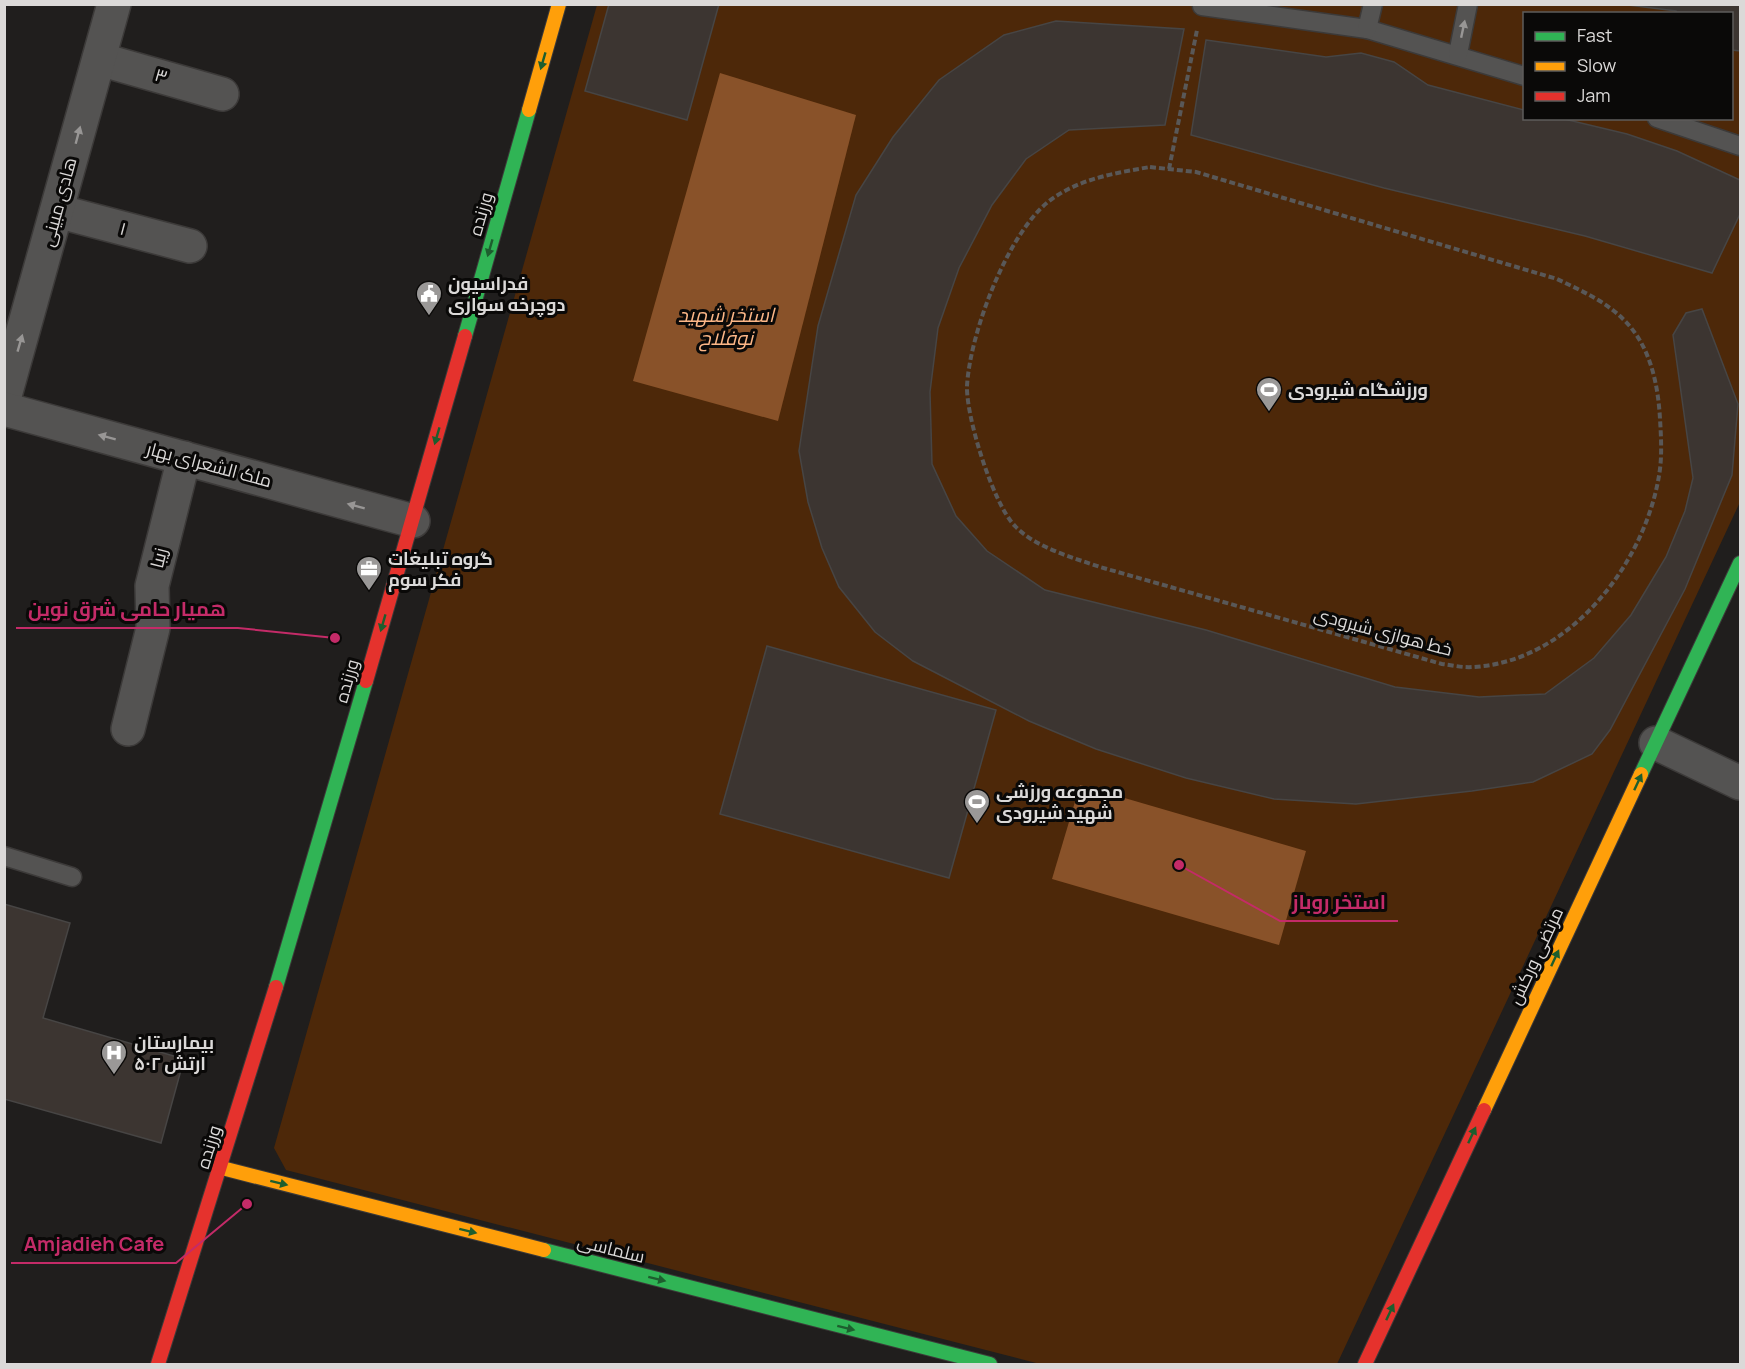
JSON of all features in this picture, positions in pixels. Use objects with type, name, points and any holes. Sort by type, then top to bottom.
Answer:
[{"type":"street","name":"هادی مبینی","points":[[4,399],[114,4]]},
{"type":"street","name":"ورزنده","points":[[158,1365],[222,1168],[413,521],[559,4]]},
{"type":"street","name":"۳","points":[[99,59],[222,94]]},
{"type":"street","name":"۱","points":[[57,211],[190,246]]},
{"type":"street","name":"ملک الشعرای بهار","points":[[4,409],[413,521]]},
{"type":"street","name":"زیبا","points":[[128,729],[153,628],[152,586],[184,458]]},
{"type":"street","name":"مرتضی ورکش","points":[[1365,1365],[1740,563]]},
{"type":"street","points":[[1656,742],[1740,783]]},
{"type":"street","name":"سلماسی","points":[[222,1168],[990,1365]]},
{"type":"lane","points":[[1367,28],[1373,4]]},
{"type":"lane","points":[[1458,54],[1468,4]]},
{"type":"lane","points":[[1202,6],[1367,28],[1523,75]]},
{"type":"lane","points":[[1663,120],[1740,146]]},
{"type":"lane","points":[[4,856],[72,877]]},
{"type":"path","points":[[1169,169],[1202,6]]},
{"type":"path","name":"خط هوازی شیرودی","points":[[1150,168],[1169,169],[1196,172],[1557,279],[1590,294],[1623,319],[1644,347],[1658,386],[1660,468],[1652,503],[1638,538],[1614,580],[1586,614],[1558,638],[1529,653],[1473,668],[1442,664],[1100,567],[1055,552],[1014,526],[991,482],[974,436],[967,386],[990,290],[1015,242],[1048,202],[1098,176],[1150,168]]},
{"type":"shaded area","name":"مجموعه ورزشی شهید شیرودی","points":[[597,5],[1740,5],[1740,502],[1337,1364],[1040,1364],[286,1170],[274,1148]]},
{"type":"water","name":"استخر شهید نوفلاح","points":[[720,73],[856,115],[778,421],[633,381]]},
{"type":"water","points":[[1080,785],[1306,851],[1279,945],[1052,879]]},
{"type":"building","points":[[609,4],[719,4],[687,120],[585,91]]},
{"type":"building","points":[[1620,4],[1740,4],[1740,51],[1733,50],[1733,12],[1676,11]]},
{"type":"building","points":[[1056,21],[1184,29],[1165,125],[1069,130],[1026,159],[992,205],[959,268],[938,328],[930,392],[932,464],[956,516],[987,551],[1045,590],[1206,630],[1395,687],[1479,697],[1545,694],[1594,658],[1631,615],[1666,557],[1685,511],[1693,478],[1673,335],[1686,313],[1702,309],[1738,404],[1732,475],[1685,589],[1610,730],[1592,754],[1533,782],[1472,791],[1356,804],[1274,799],[1186,778],[1096,749],[1029,721],[913,661],[875,632],[839,587],[822,548],[808,502],[799,451],[818,326],[856,195],[893,137],[939,80],[1004,35]]},
{"type":"building","points":[[1206,40],[1326,57],[1361,53],[1394,62],[1428,85],[1523,110],[1523,120],[1568,120],[1627,134],[1677,151],[1740,180],[1740,214],[1712,273],[1585,236],[1384,188],[1191,135]]},
{"type":"building","points":[[767,646],[996,710],[949,878],[720,814]]},
{"type":"building","points":[[4,904],[70,923],[43,1018],[184,1059],[161,1143],[4,1099]]},
{"type":"traffic: fast","points":[[465,336],[529,110]]},
{"type":"traffic: fast","points":[[1641,774],[1740,563]]},
{"type":"traffic: fast","points":[[276,987],[366,681]]},
{"type":"traffic: fast","points":[[544,1250],[990,1364]]},
{"type":"traffic: slow","points":[[529,110],[559,4]]},
{"type":"traffic: slow","points":[[1484,1110],[1641,774]]},
{"type":"traffic: slow","points":[[222,1168],[544,1250]]},
{"type":"traffic: jam","points":[[366,681],[465,336]]},
{"type":"traffic: jam","points":[[158,1364],[276,987]]},
{"type":"traffic: jam","points":[[1365,1364],[1484,1110]]},
{"type":"place","name":"فدراسیون دوچرخه سواری","points":[[429,317]]},
{"type":"place","name":"ورزشگاه شیرودی","points":[[1269,413]]},
{"type":"place","name":"گروه تبلیغات فکر سوم","points":[[369,592]]},
{"type":"place","name":"همیار حامی شرق نوین","points":[[335,638]]},
{"type":"place","name":"مجموعه ورزشی شهید شیرودی","points":[[977,825]]},
{"type":"place","name":"استخر روباز","points":[[1179,865]]},
{"type":"place","name":"بیمارستان ۵۰۲ ارتش","points":[[114,1076]]},
{"type":"place","name":"Amjadieh Cafe","points":[[247,1204]]}]
